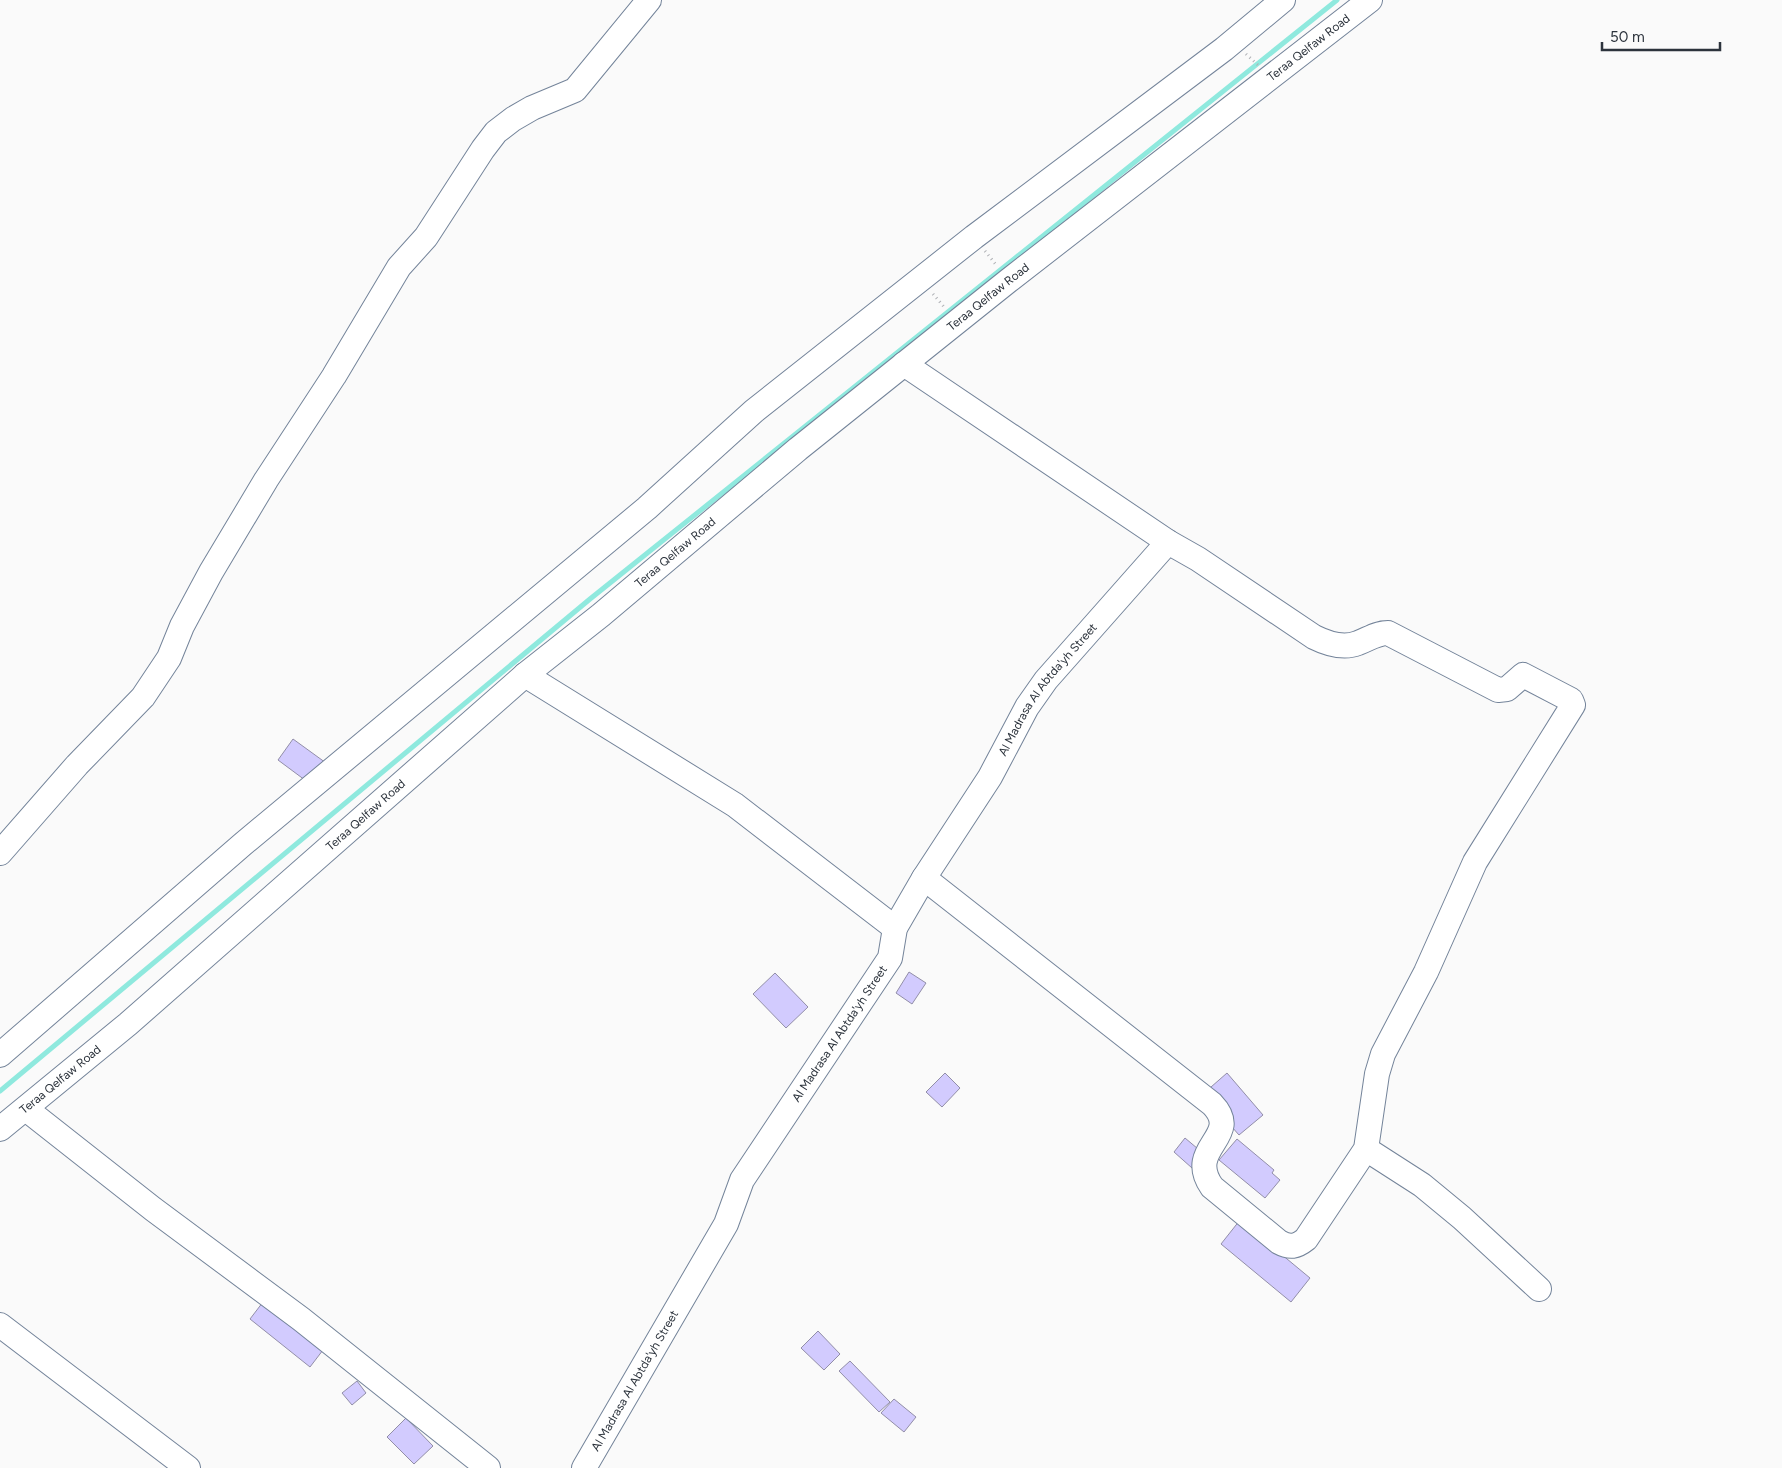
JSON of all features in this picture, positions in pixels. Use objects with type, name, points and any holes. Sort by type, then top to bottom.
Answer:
[{"type":"street","points":[[0,853],[77,765],[144,697],[168,658],[182,626],[211,572],[266,480],[334,376],[399,267],[426,237],[489,140],[504,124],[575,90],[649,0]]},
{"type":"street","points":[[0,1054],[243,844],[629,523],[754,411],[974,237],[1224,49],[1283,0]]},
{"type":"street","name":"Teraa Qelfaw Road","points":[[0,1129],[135,1017],[525,675],[904,364],[1370,0]]},
{"type":"street","points":[[904,364],[1168,542],[1198,559],[1314,637],[1342,646],[1356,644],[1374,635],[1388,633],[1498,690],[1507,689],[1523,675],[1573,702],[1572,708],[1475,862],[1426,972],[1383,1054],[1377,1074],[1366,1149],[1306,1239],[1298,1246],[1288,1247],[1279,1242],[1212,1187],[1205,1177],[1203,1165],[1206,1153],[1219,1135],[1223,1124],[1220,1113],[1212,1104],[924,878]]},
{"type":"street","name":"Al Madrasa Al Abtda'yh Street","points":[[584,1468],[726,1224],[742,1180],[890,958],[895,928],[924,878],[990,777],[1018,721],[1036,693],[1168,542]]},
{"type":"street","points":[[525,675],[735,805],[895,928]]},
{"type":"street","points":[[26,1108],[153,1209],[309,1325],[488,1468]]},
{"type":"street","points":[[1366,1149],[1422,1185],[1462,1218],[1539,1289]]},
{"type":"street","points":[[0,1325],[188,1468]]},
{"type":"path","points":[[1242,50],[1264,71]]},
{"type":"path","points":[[984,249],[1002,273]]},
{"type":"path","points":[[932,292],[947,310]]},
{"type":"building","points":[[293,739],[333,768],[317,789],[278,760]]},
{"type":"building","points":[[909,972],[926,983],[912,1004],[896,993]]},
{"type":"building","points":[[775,973],[808,1007],[786,1028],[753,994]]},
{"type":"building","points":[[945,1073],[960,1088],[942,1107],[926,1092]]},
{"type":"building","points":[[1227,1073],[1263,1115],[1239,1135],[1203,1094]]},
{"type":"building","points":[[1185,1138],[1204,1154],[1192,1168],[1174,1152]]},
{"type":"building","points":[[1237,1139],[1274,1170],[1272,1173],[1280,1180],[1265,1198],[1219,1160]]},
{"type":"building","points":[[1240,1220],[1310,1278],[1291,1302],[1221,1244]]},
{"type":"building","points":[[263,1302],[323,1350],[310,1367],[250,1319]]},
{"type":"building","points":[[818,1331],[840,1354],[824,1370],[801,1348]]},
{"type":"building","points":[[850,1361],[890,1402],[879,1412],[839,1371]]},
{"type":"building","points":[[357,1381],[366,1393],[352,1405],[342,1393]]},
{"type":"building","points":[[894,1399],[916,1417],[904,1432],[881,1413]]},
{"type":"building","points":[[406,1418],[433,1446],[414,1464],[387,1437]]},
{"type":"waterway","points":[[0,1091],[590,599],[1337,0]]}]
